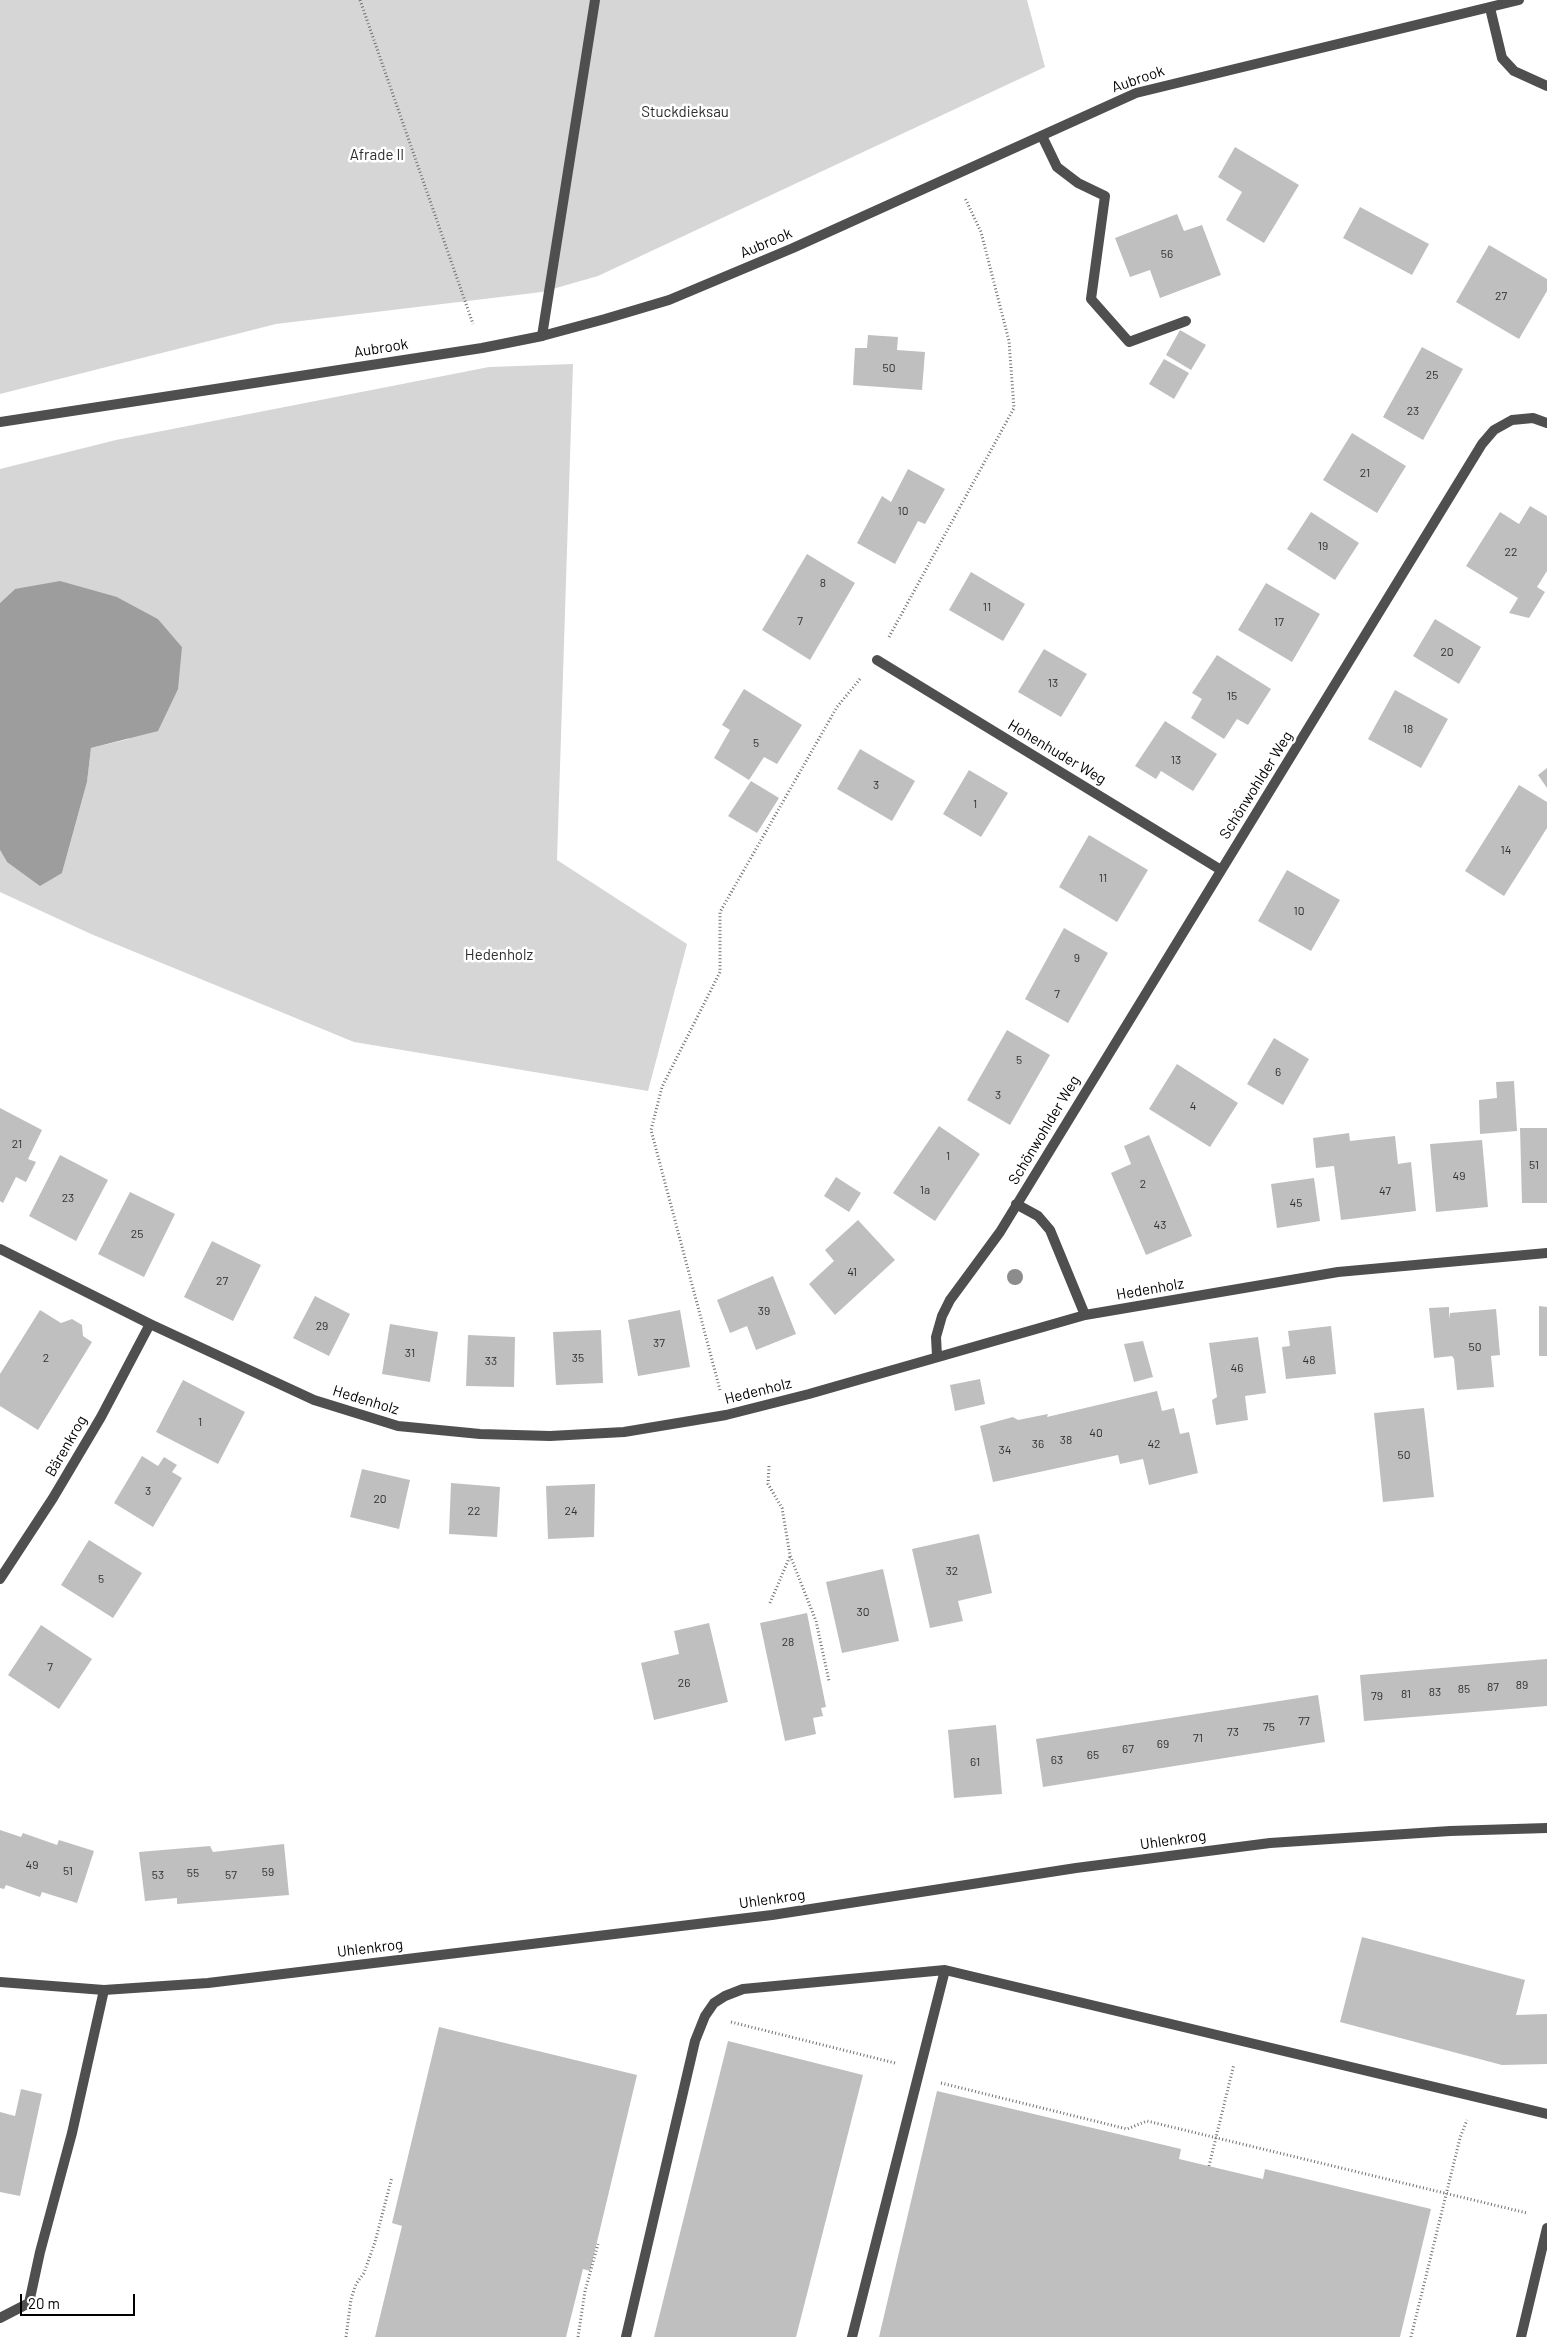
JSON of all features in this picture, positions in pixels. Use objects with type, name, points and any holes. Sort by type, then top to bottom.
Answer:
[{"type":"street","points":[[542,336],[595,0]]},
{"type":"street","name":"Aubrook","points":[[0,422],[482,348],[542,336],[669,300],[793,248],[1136,93],[1162,85],[1519,0]]},
{"type":"street","points":[[1490,8],[1502,58],[1514,71],[1547,86]]},
{"type":"street","points":[[1042,136],[1057,167],[1078,183],[1105,196],[1091,299],[1129,342],[1186,322]]},
{"type":"street","name":"Schönwohlder Weg","points":[[937,1356],[936,1337],[942,1316],[950,1300],[978,1264],[1016,1204],[1482,444],[1494,430],[1512,420],[1533,418],[1547,423]]},
{"type":"street","name":"Hohenhuder Weg","points":[[877,660],[1221,870]]},
{"type":"street","name":"Schönwohlder Weg","points":[[1016,1204],[1038,1216],[1050,1230],[1085,1315]]},
{"type":"street","name":"Hedenholz","points":[[0,1249],[150,1324],[314,1400],[398,1426],[480,1434],[550,1436],[624,1432],[726,1415],[809,1394],[1085,1315],[1338,1272],[1547,1254]]},
{"type":"street","name":"Bärenkrog","points":[[0,1579],[58,1490],[101,1417],[150,1324]]},
{"type":"street","name":"Uhlenkrog","points":[[0,1982],[104,1990],[208,1983],[772,1915],[1076,1868],[1270,1843],[1450,1831],[1547,1828]]},
{"type":"street","points":[[852,2337],[945,1970]]},
{"type":"street","points":[[626,2337],[695,2041],[705,2016],[714,2003],[725,1996],[743,1989],[945,1970],[1547,2114]]},
{"type":"street","points":[[0,2318],[29,2302],[40,2252],[72,2133],[104,1990]]},
{"type":"street","points":[[1521,2337],[1547,2228]]},
{"type":"path","points":[[360,0],[482,348]]},
{"type":"path","points":[[726,1415],[651,1130],[662,1087],[720,972],[720,912],[837,707],[877,660],[1014,408],[1008,342],[981,232],[955,174]]},
{"type":"path","points":[[769,1466],[768,1484],[782,1508],[790,1555],[816,1621],[829,1681]]},
{"type":"path","points":[[770,1603],[790,1555]]},
{"type":"path","points":[[705,2016],[920,2069],[937,2082],[1127,2128],[1147,2121],[1529,2213]]},
{"type":"path","points":[[1209,2166],[1239,2041]]},
{"type":"path","points":[[1411,2337],[1472,2096]]},
{"type":"path","points":[[346,2337],[351,2298],[356,2284],[364,2273],[375,2242],[392,2177]]},
{"type":"path","points":[[578,2337],[585,2291],[598,2244]]},
{"type":"green space","points":[[0,0],[1027,0],[1045,67],[598,276],[542,292],[276,324],[0,394]]},
{"type":"green space","points":[[573,364],[557,860],[687,944],[648,1091],[354,1042],[91,934],[0,892],[0,850],[7,862],[62,873],[87,782],[91,748],[129,739],[182,647],[158,619],[117,597],[15,589],[0,603],[0,469],[116,440],[489,367]]},
{"type":"shaded area","points":[[60,581],[117,597],[158,619],[182,647],[178,689],[158,731],[91,748],[87,782],[62,873],[40,886],[7,862],[0,850],[0,603],[15,589]]},
{"type":"building","points":[[1235,147],[1299,185],[1264,243],[1226,220],[1242,192],[1218,177]]},
{"type":"building","points":[[1360,207],[1429,244],[1412,275],[1343,238]]},
{"type":"building","points":[[1177,214],[1184,231],[1202,225],[1221,275],[1160,298],[1150,270],[1130,277],[1115,238]]},
{"type":"building","points":[[1489,245],[1547,279],[1547,291],[1519,339],[1456,302]]},
{"type":"building","points":[[1180,330],[1206,345],[1191,370],[1166,355]]},
{"type":"building","points":[[868,335],[898,337],[897,350],[925,352],[922,390],[853,385],[855,348],[867,348]]},
{"type":"building","points":[[1422,347],[1463,369],[1423,440],[1383,417]]},
{"type":"building","points":[[1164,359],[1189,373],[1174,399],[1149,384]]},
{"type":"building","points":[[1352,433],[1406,466],[1377,513],[1323,480]]},
{"type":"building","points":[[908,469],[945,489],[925,524],[918,521],[895,564],[857,543],[882,496],[891,502]]},
{"type":"building","points":[[1530,506],[1547,516],[1547,571],[1537,587],[1545,592],[1529,618],[1509,613],[1518,598],[1466,566],[1500,512],[1519,524]]},
{"type":"building","points":[[1311,512],[1359,543],[1335,580],[1287,549]]},
{"type":"building","points":[[807,554],[855,583],[810,660],[762,630]]},
{"type":"building","points":[[971,572],[1025,604],[1003,641],[949,610]]},
{"type":"building","points":[[1266,583],[1320,614],[1292,662],[1238,630]]},
{"type":"building","points":[[1435,619],[1481,647],[1459,684],[1413,656]]},
{"type":"building","points":[[1044,649],[1087,674],[1061,717],[1018,692]]},
{"type":"building","points":[[1217,655],[1271,689],[1248,725],[1237,719],[1224,739],[1191,718],[1202,699],[1192,693]]},
{"type":"building","points":[[744,689],[802,725],[777,764],[764,757],[749,780],[714,758],[730,730],[722,725]]},
{"type":"building","points":[[1395,690],[1448,719],[1421,768],[1368,739]]},
{"type":"building","points":[[1165,721],[1217,754],[1193,791],[1161,771],[1156,779],[1135,766]]},
{"type":"building","points":[[860,749],[915,781],[892,821],[837,789]]},
{"type":"building","points":[[1547,768],[1547,788],[1538,775]]},
{"type":"building","points":[[969,770],[1008,793],[981,837],[943,814]]},
{"type":"building","points":[[751,781],[779,798],[757,833],[728,816]]},
{"type":"building","points":[[1519,785],[1547,802],[1547,828],[1504,896],[1465,871]]},
{"type":"building","points":[[1089,835],[1148,870],[1117,922],[1059,887]]},
{"type":"building","points":[[1287,870],[1340,900],[1311,951],[1258,921]]},
{"type":"building","points":[[1064,928],[1108,953],[1068,1023],[1025,999]]},
{"type":"building","points":[[1007,1030],[1050,1055],[1010,1125],[967,1100]]},
{"type":"building","points":[[1274,1038],[1309,1059],[1283,1105],[1247,1084]]},
{"type":"building","points":[[1177,1064],[1238,1103],[1210,1147],[1149,1109]]},
{"type":"building","points":[[1514,1081],[1517,1131],[1480,1134],[1479,1100],[1497,1098],[1496,1082]]},
{"type":"building","points":[[0,1108],[42,1130],[28,1159],[36,1162],[26,1182],[16,1177],[3,1203],[0,1201]]},
{"type":"building","points":[[939,1126],[980,1154],[935,1221],[893,1193]]},
{"type":"building","points":[[1520,1128],[1547,1128],[1547,1203],[1522,1203]]},
{"type":"building","points":[[1349,1133],[1350,1141],[1395,1136],[1398,1164],[1411,1162],[1416,1211],[1341,1220],[1334,1166],[1316,1168],[1313,1138]]},
{"type":"building","points":[[1149,1135],[1192,1236],[1146,1255],[1111,1173],[1131,1164],[1124,1146]]},
{"type":"building","points":[[1482,1140],[1488,1207],[1436,1212],[1430,1144]]},
{"type":"building","points":[[60,1155],[108,1180],[76,1241],[29,1216]]},
{"type":"building","points":[[836,1177],[861,1193],[849,1212],[824,1196]]},
{"type":"building","points":[[1314,1178],[1320,1221],[1277,1228],[1271,1184]]},
{"type":"building","points":[[130,1192],[175,1214],[144,1277],[98,1254]]},
{"type":"building","points":[[858,1220],[895,1260],[835,1315],[809,1284],[834,1261],[825,1250]]},
{"type":"building","points":[[212,1241],[261,1265],[233,1321],[184,1297]]},
{"type":"building","points":[[773,1276],[796,1334],[756,1350],[747,1326],[730,1333],[717,1300]]},
{"type":"building","points":[[315,1296],[350,1314],[329,1356],[293,1338]]},
{"type":"building","points":[[1539,1306],[1547,1307],[1547,1356],[1539,1356]]},
{"type":"building","points":[[1449,1307],[1449,1319],[1450,1313],[1496,1309],[1500,1355],[1491,1356],[1494,1387],[1457,1390],[1454,1359],[1452,1356],[1434,1358],[1429,1308]]},
{"type":"building","points":[[40,1310],[61,1323],[72,1319],[82,1325],[83,1336],[92,1342],[38,1430],[0,1406],[0,1374]]},
{"type":"building","points":[[680,1310],[690,1367],[638,1376],[628,1320]]},
{"type":"building","points":[[390,1324],[438,1332],[430,1382],[382,1374]]},
{"type":"building","points":[[1331,1326],[1336,1374],[1286,1379],[1282,1347],[1290,1346],[1288,1331]]},
{"type":"building","points":[[601,1330],[603,1383],[556,1385],[553,1332]]},
{"type":"building","points":[[468,1335],[515,1337],[514,1387],[466,1386]]},
{"type":"building","points":[[1258,1337],[1266,1393],[1245,1396],[1248,1420],[1216,1425],[1212,1400],[1217,1397],[1209,1343]]},
{"type":"building","points":[[1143,1341],[1153,1377],[1134,1382],[1124,1344]]},
{"type":"building","points":[[980,1379],[985,1404],[955,1411],[950,1385]]},
{"type":"building","points":[[183,1380],[245,1412],[218,1464],[156,1432]]},
{"type":"building","points":[[1157,1391],[1162,1411],[1174,1408],[1180,1434],[1189,1432],[1198,1473],[1149,1485],[1143,1459],[1120,1464],[1118,1455],[993,1482],[980,1426],[1013,1417],[1018,1420],[1048,1414],[1047,1417]]},
{"type":"building","points":[[1424,1408],[1434,1497],[1383,1502],[1374,1413]]},
{"type":"building","points":[[142,1456],[158,1466],[164,1457],[177,1465],[172,1472],[182,1478],[153,1527],[114,1503]]},
{"type":"building","points":[[362,1469],[410,1480],[399,1529],[350,1517]]},
{"type":"building","points":[[451,1483],[500,1487],[497,1537],[449,1534]]},
{"type":"building","points":[[595,1484],[594,1537],[548,1539],[546,1486]]},
{"type":"building","points":[[979,1534],[992,1593],[958,1601],[963,1621],[930,1628],[912,1549]]},
{"type":"building","points":[[89,1540],[142,1573],[113,1618],[61,1585]]},
{"type":"building","points":[[883,1569],[899,1641],[842,1653],[826,1582]]},
{"type":"building","points":[[807,1613],[826,1707],[821,1708],[823,1716],[813,1718],[816,1734],[785,1741],[760,1623]]},
{"type":"building","points":[[709,1623],[728,1702],[654,1720],[641,1663],[679,1654],[674,1631]]},
{"type":"building","points":[[41,1625],[92,1659],[59,1709],[8,1675]]},
{"type":"building","points":[[1547,1659],[1547,1706],[1364,1721],[1360,1675]]},
{"type":"building","points":[[1318,1695],[1325,1742],[1043,1787],[1036,1739]]},
{"type":"building","points":[[996,1725],[1002,1794],[954,1798],[948,1730]]},
{"type":"building","points":[[0,1830],[21,1837],[23,1833],[57,1845],[59,1840],[94,1851],[77,1903],[42,1892],[40,1897],[6,1885],[4,1889],[0,1888]]},
{"type":"building","points":[[284,1844],[289,1895],[177,1904],[177,1898],[145,1901],[139,1852],[210,1846],[213,1852]]},
{"type":"building","points":[[1362,1937],[1525,1980],[1516,2015],[1547,2014],[1547,2064],[1502,2065],[1340,2022]]},
{"type":"building","points":[[439,2027],[637,2075],[590,2271],[583,2269],[566,2337],[375,2337],[402,2226],[392,2223]]},
{"type":"building","points":[[728,2041],[863,2075],[796,2337],[654,2337]]},
{"type":"building","points":[[21,2089],[42,2094],[20,2196],[0,2192],[0,2112],[15,2116]]},
{"type":"building","points":[[937,2091],[1181,2149],[1179,2159],[1263,2179],[1265,2169],[1431,2209],[1400,2337],[879,2337]]},
{"type":"park label","name":"Stuckdieksau","points":[[685,112]]},
{"type":"park label","name":"Afrade II","points":[[377,155]]}]
